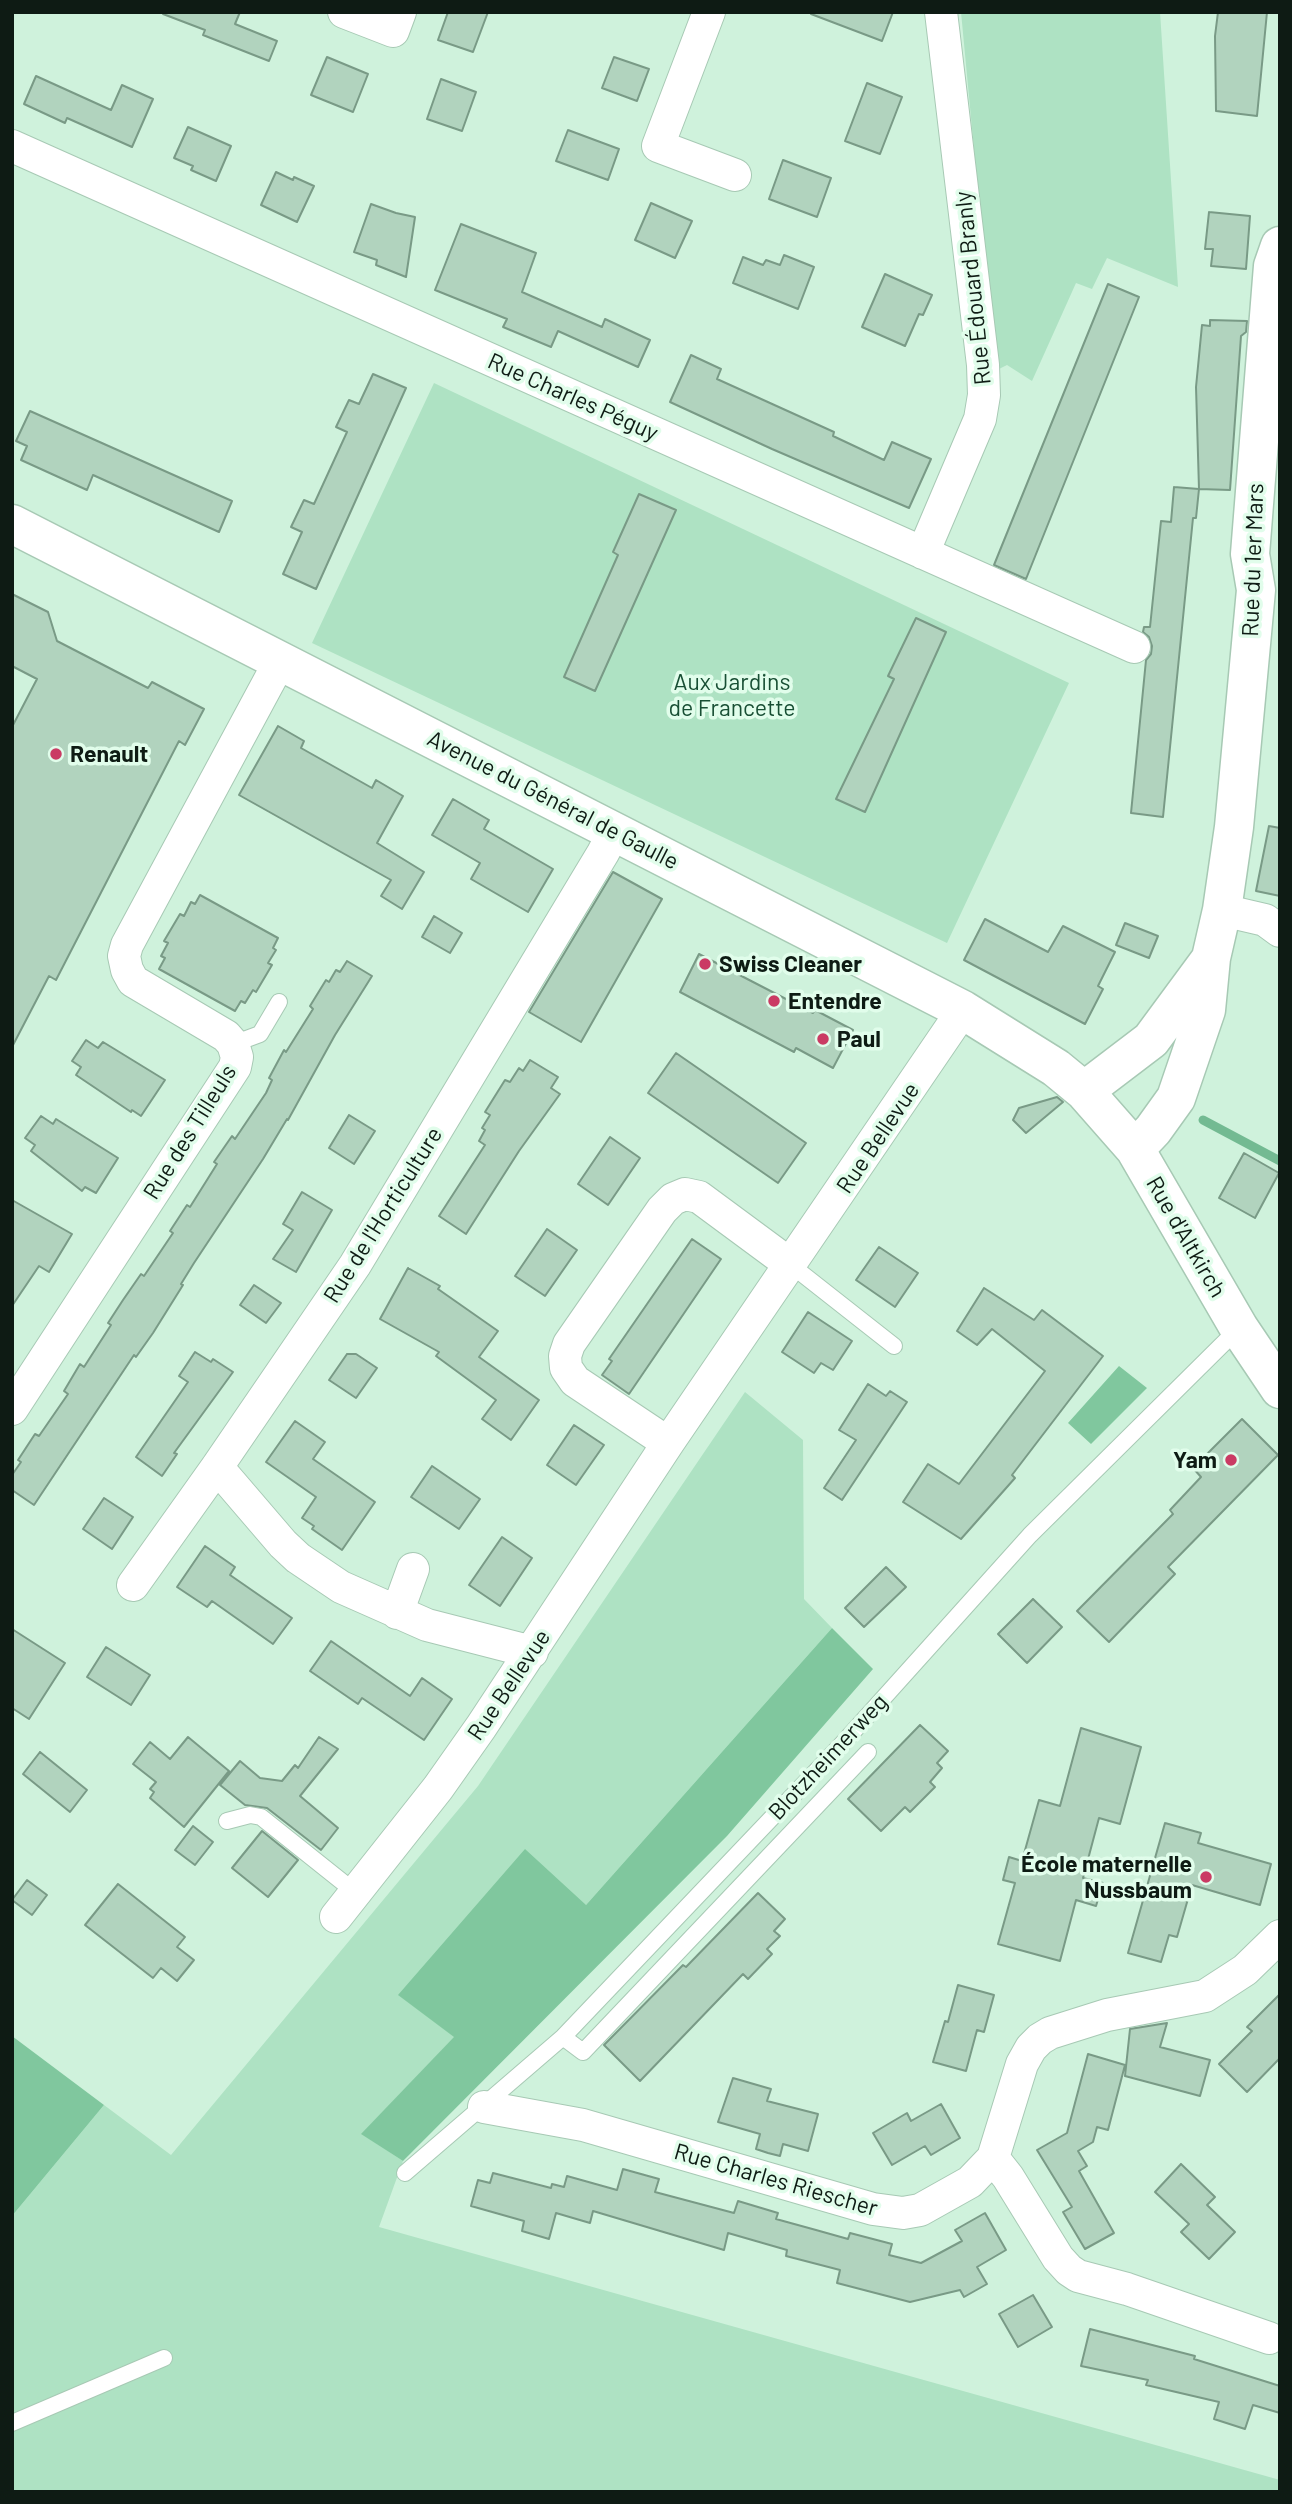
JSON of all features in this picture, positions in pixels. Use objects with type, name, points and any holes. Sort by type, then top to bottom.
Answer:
[{"type":"main road","name":"Rue du 1er Mars","points":[[1135,1149],[1153,1130],[1176,1098],[1206,1010],[1211,958],[1222,910],[1234,827],[1256,590],[1250,554],[1273,266],[1280,246]]},
{"type":"main road","name":"Avenue du Général de Gaulle","points":[[12,524],[963,1010],[1056,1068],[1084,1091]]},
{"type":"main road","name":"Rue du 1er Mars","points":[[1084,1091],[1151,1040],[1211,958]]},
{"type":"main road","name":"Rue d'Altkirch","points":[[1084,1091],[1135,1149],[1239,1328],[1280,1390]]},
{"type":"street","points":[[344,12],[393,31],[400,12]]},
{"type":"street","points":[[709,12],[658,146],[735,175]]},
{"type":"street","name":"Rue Édouard Branly","points":[[923,553],[980,419],[984,394],[983,365],[942,12]]},
{"type":"street","name":"Rue Charles Péguy","points":[[12,146],[1134,647]]},
{"type":"street","name":"Rue des Tilleuls","points":[[12,1409],[235,1067],[237,1057],[233,1044],[226,1036],[133,981],[124,956],[127,945],[280,661]]},
{"type":"street","name":"Rue de l'Horticulture","points":[[133,1585],[355,1265],[614,832]]},
{"type":"street","points":[[1222,910],[1265,920],[1280,931]]},
{"type":"street","name":"Rue Bellevue","points":[[336,1917],[438,1788],[532,1652],[668,1443],[792,1265],[963,1010]]},
{"type":"street","points":[[668,1443],[575,1381],[566,1368],[565,1356],[569,1344],[662,1210],[673,1199],[685,1194],[699,1198],[792,1265]]},
{"type":"street","points":[[217,1466],[283,1544],[298,1558],[341,1587],[427,1625],[532,1652]]},
{"type":"street","points":[[397,1612],[413,1569]]},
{"type":"street","name":"Rue Charles Riescher","points":[[484,2107],[583,2125],[873,2209],[895,2213],[920,2210],[970,2182],[993,2158],[1022,2064],[1040,2039],[1050,2033],[1107,2015],[1205,1996],[1245,1970],[1280,1936]]},
{"type":"street","points":[[993,2158],[1008,2177],[1058,2258],[1078,2276],[1127,2288],[1269,2338]]},
{"type":"lane","points":[[233,1044],[260,1034],[279,1002]]},
{"type":"lane","points":[[792,1265],[894,1346]]},
{"type":"lane","name":"Blotzheimerweg","points":[[405,2174],[563,2037],[843,1743],[1030,1535],[1239,1328]]},
{"type":"lane","points":[[563,2037],[583,2052],[868,1752]]},
{"type":"lane","points":[[228,1821],[250,1815],[261,1816],[355,1892]]},
{"type":"lane","points":[[12,2423],[164,2358]]},
{"type":"green space","points":[[961,12],[1160,12],[1178,287],[1107,258],[1092,289],[1076,283],[1032,381],[1007,365],[995,371]]},
{"type":"green space","name":"Aux Jardins de Francette","points":[[434,383],[1069,683],[947,943],[312,643]]},
{"type":"green space","points":[[1119,1366],[1147,1388],[1091,1444],[1068,1423]]},
{"type":"green space","points":[[745,1392],[803,1440],[804,1599],[832,1628],[586,1905],[399,1995],[455,2037],[362,2134],[403,2161],[379,2227],[1280,2480],[1280,2492],[12,2492],[12,2216],[104,2105],[171,2155],[478,1786]]},
{"type":"green space","points":[[832,1628],[873,1669],[727,1836],[403,2161],[361,2134],[454,2037],[398,1995],[525,1849],[586,1905]]},
{"type":"green space","points":[[12,2036],[104,2105],[12,2216]]},
{"type":"building","points":[[163,12],[240,12],[235,24],[277,41],[269,61],[203,35],[205,30]]},
{"type":"building","points":[[448,12],[488,12],[473,52],[438,40]]},
{"type":"building","points":[[893,12],[882,41],[811,14]]},
{"type":"building","points":[[1218,12],[1267,12],[1257,116],[1216,111],[1215,36]]},
{"type":"building","points":[[327,57],[368,74],[353,112],[311,95]]},
{"type":"building","points":[[614,57],[649,69],[637,101],[602,88]]},
{"type":"building","points":[[36,76],[111,110],[122,85],[153,99],[132,147],[67,118],[65,123],[24,104]]},
{"type":"building","points":[[441,79],[476,92],[462,131],[427,119]]},
{"type":"building","points":[[867,83],[902,97],[880,154],[845,141]]},
{"type":"building","points":[[188,127],[231,146],[216,181],[191,170],[193,166],[174,158]]},
{"type":"building","points":[[568,130],[619,149],[608,180],[556,161]]},
{"type":"building","points":[[783,160],[831,178],[817,217],[769,199]]},
{"type":"building","points":[[276,172],[314,186],[297,222],[261,205]]},
{"type":"building","points":[[651,203],[692,221],[675,258],[635,240]]},
{"type":"building","points":[[371,204],[415,217],[406,277],[376,265],[377,260],[354,252]]},
{"type":"building","points":[[1209,212],[1250,216],[1246,269],[1211,266],[1213,249],[1205,249]]},
{"type":"building","points":[[461,224],[536,253],[522,292],[602,327],[605,319],[650,340],[638,367],[558,331],[551,347],[503,327],[507,319],[435,290]]},
{"type":"building","points":[[784,255],[814,267],[798,309],[733,283],[743,257],[763,265],[766,260],[780,265]]},
{"type":"building","points":[[885,274],[932,295],[923,315],[919,314],[905,346],[862,327]]},
{"type":"building","points":[[1108,284],[1139,297],[1026,579],[994,565]]},
{"type":"building","points":[[1210,320],[1247,321],[1246,332],[1241,336],[1230,490],[1199,489],[1196,387],[1202,325],[1210,326]]},
{"type":"building","points":[[691,355],[721,369],[717,379],[834,432],[833,436],[884,460],[892,442],[931,459],[909,508],[670,402]]},
{"type":"building","points":[[373,374],[406,388],[316,589],[283,574],[302,532],[291,527],[304,500],[314,504],[347,432],[336,427],[349,400],[359,404]]},
{"type":"building","points":[[30,411],[232,501],[219,532],[93,475],[87,490],[21,460],[27,446],[16,441]]},
{"type":"building","points":[[1174,487],[1199,489],[1196,518],[1193,518],[1163,817],[1131,813],[1146,660],[1151,654],[1152,646],[1149,637],[1143,632],[1144,627],[1150,627],[1161,521],[1171,522]]},
{"type":"building","points":[[639,494],[676,510],[595,691],[564,677],[618,555],[613,552]]},
{"type":"building","points":[[12,594],[48,612],[57,641],[148,688],[152,682],[204,709],[185,745],[179,741],[56,980],[49,976],[12,1047],[12,727],[37,679],[12,666]]},
{"type":"building","points":[[916,618],[946,632],[865,812],[836,799],[894,679],[888,676]]},
{"type":"building","points":[[278,726],[304,741],[301,748],[372,788],[376,780],[403,796],[377,843],[424,872],[402,909],[381,896],[391,880],[239,795]]},
{"type":"building","points":[[453,799],[489,820],[484,829],[553,869],[528,912],[471,879],[480,863],[432,835]]},
{"type":"building","points":[[1269,826],[1280,828],[1280,896],[1256,891]]},
{"type":"building","points":[[613,872],[662,899],[581,1042],[529,1012]]},
{"type":"building","points":[[200,895],[278,938],[273,948],[276,950],[268,963],[272,965],[256,992],[253,990],[245,1003],[241,1001],[235,1011],[159,969],[165,958],[161,956],[168,943],[164,941],[180,914],[184,916],[191,902],[195,904]]},
{"type":"building","points":[[434,916],[462,933],[450,953],[422,937]]},
{"type":"building","points":[[985,919],[1048,952],[1063,926],[1115,952],[1098,986],[1103,989],[1085,1024],[964,960]]},
{"type":"building","points":[[1125,923],[1158,936],[1149,958],[1116,945]]},
{"type":"building","points":[[699,954],[813,1013],[815,1010],[853,1030],[833,1068],[796,1048],[794,1052],[680,992]]},
{"type":"building","points":[[347,961],[372,976],[335,1035],[288,1120],[194,1263],[153,1333],[136,1357],[134,1355],[34,1505],[12,1490],[12,1475],[21,1462],[18,1460],[35,1434],[39,1436],[68,1394],[64,1391],[80,1364],[84,1367],[111,1325],[108,1323],[123,1300],[141,1274],[144,1276],[173,1233],[170,1231],[187,1205],[190,1207],[217,1164],[214,1162],[232,1136],[235,1139],[266,1093],[272,1080],[269,1078],[284,1050],[286,1052],[313,1009],[310,1006],[326,980],[329,982],[336,970],[340,972]]},
{"type":"building","points":[[86,1040],[98,1048],[103,1042],[165,1080],[141,1116],[76,1075],[81,1067],[72,1061]]},
{"type":"building","points":[[676,1053],[806,1143],[778,1183],[648,1093]]},
{"type":"building","points":[[530,1060],[558,1077],[551,1088],[560,1094],[519,1151],[466,1234],[439,1216],[485,1145],[479,1141],[485,1130],[482,1128],[490,1115],[485,1112],[505,1080],[510,1082],[519,1068],[523,1071]]},
{"type":"building","points":[[1057,1097],[1063,1102],[1026,1133],[1013,1120],[1019,1108]]},
{"type":"building","points":[[349,1115],[375,1131],[354,1164],[329,1148]]},
{"type":"building","points":[[41,1116],[53,1124],[56,1119],[118,1158],[96,1193],[85,1187],[82,1191],[31,1151],[35,1145],[25,1138]]},
{"type":"building","points":[[610,1137],[640,1158],[608,1205],[578,1184]]},
{"type":"building","points":[[1244,1153],[1279,1173],[1255,1218],[1219,1198]]},
{"type":"building","points":[[302,1192],[332,1210],[296,1272],[273,1259],[293,1230],[283,1224]]},
{"type":"building","points":[[12,1200],[72,1234],[49,1272],[39,1266],[12,1306]]},
{"type":"building","points":[[547,1229],[577,1250],[545,1296],[515,1276]]},
{"type":"building","points":[[692,1239],[721,1259],[629,1394],[602,1375],[612,1361],[609,1359]]},
{"type":"building","points":[[879,1247],[918,1273],[895,1307],[856,1280]]},
{"type":"building","points":[[408,1268],[440,1286],[438,1289],[498,1331],[479,1357],[539,1400],[511,1440],[482,1419],[496,1400],[436,1356],[439,1352],[380,1319]]},
{"type":"building","points":[[254,1285],[281,1303],[266,1323],[240,1305]]},
{"type":"building","points":[[984,1288],[1034,1320],[1042,1310],[1103,1356],[1012,1475],[1015,1478],[961,1539],[903,1502],[928,1464],[959,1484],[1045,1371],[992,1329],[977,1345],[957,1331]]},
{"type":"building","points":[[808,1312],[852,1341],[833,1370],[821,1363],[814,1373],[782,1352]]},
{"type":"building","points":[[195,1352],[211,1362],[213,1359],[233,1372],[174,1453],[177,1454],[162,1476],[136,1457],[188,1382],[179,1376]]},
{"type":"building","points":[[347,1354],[356,1354],[377,1368],[356,1398],[329,1380]]},
{"type":"building","points":[[868,1384],[886,1396],[890,1391],[907,1402],[842,1500],[824,1488],[856,1440],[839,1430]]},
{"type":"building","points":[[1242,1419],[1278,1455],[1168,1567],[1175,1574],[1109,1642],[1077,1611],[1173,1514],[1170,1510],[1201,1477],[1193,1468]]},
{"type":"building","points":[[295,1421],[325,1442],[313,1459],[375,1502],[342,1550],[312,1529],[314,1526],[302,1518],[316,1497],[266,1462]]},
{"type":"building","points":[[574,1425],[604,1445],[576,1485],[547,1465]]},
{"type":"building","points":[[432,1466],[480,1499],[459,1529],[411,1497]]},
{"type":"building","points":[[104,1498],[133,1517],[112,1549],[83,1529]]},
{"type":"building","points":[[502,1537],[532,1558],[500,1606],[469,1585]]},
{"type":"building","points":[[205,1546],[235,1567],[230,1575],[292,1618],[273,1644],[212,1601],[207,1607],[177,1587]]},
{"type":"building","points":[[886,1567],[906,1587],[864,1627],[845,1608]]},
{"type":"building","points":[[1033,1599],[1062,1627],[1027,1663],[998,1634]]},
{"type":"building","points":[[12,1629],[65,1663],[29,1719],[12,1708]]},
{"type":"building","points":[[331,1641],[410,1696],[422,1678],[452,1699],[424,1740],[362,1698],[358,1704],[310,1671]]},
{"type":"building","points":[[106,1647],[150,1675],[131,1705],[87,1677]]},
{"type":"building","points":[[920,1725],[948,1751],[937,1763],[942,1768],[930,1782],[935,1787],[910,1812],[905,1807],[881,1831],[848,1799]]},
{"type":"building","points":[[1081,1728],[1141,1747],[1120,1824],[1099,1818],[1083,1878],[1103,1883],[1096,1906],[1076,1900],[1060,1961],[998,1944],[1015,1883],[1003,1880],[1009,1857],[1022,1861],[1039,1800],[1060,1806]]},
{"type":"building","points":[[188,1737],[229,1771],[184,1827],[150,1798],[154,1792],[150,1789],[156,1782],[133,1764],[150,1742],[170,1759]]},
{"type":"building","points":[[319,1737],[338,1749],[300,1796],[338,1828],[321,1850],[267,1808],[245,1805],[220,1785],[240,1761],[260,1778],[282,1781],[295,1765],[298,1768]]},
{"type":"building","points":[[40,1752],[87,1790],[70,1812],[23,1774]]},
{"type":"building","points":[[1165,1823],[1201,1833],[1198,1843],[1271,1864],[1260,1905],[1192,1885],[1177,1937],[1169,1935],[1161,1962],[1128,1953]]},
{"type":"building","points":[[193,1826],[213,1842],[195,1865],[175,1850]]},
{"type":"building","points":[[262,1831],[298,1860],[268,1897],[232,1868]]},
{"type":"building","points":[[27,1880],[47,1895],[32,1915],[12,1900]]},
{"type":"building","points":[[118,1884],[185,1937],[177,1947],[194,1960],[177,1981],[161,1968],[153,1978],[85,1925]]},
{"type":"building","points":[[758,1893],[785,1919],[774,1931],[780,1936],[767,1949],[772,1954],[748,1979],[743,1974],[640,2081],[604,2045]]},
{"type":"building","points":[[958,1985],[994,1995],[984,2032],[977,2030],[966,2071],[933,2062]]},
{"type":"building","points":[[1280,1994],[1280,2058],[1247,2092],[1219,2064],[1252,2031],[1247,2027]]},
{"type":"building","points":[[1167,2023],[1160,2047],[1210,2060],[1200,2096],[1125,2076],[1130,2029]]},
{"type":"building","points":[[1088,2054],[1125,2065],[1108,2130],[1097,2127],[1093,2142],[1078,2151],[1087,2166],[1079,2171],[1114,2233],[1085,2249],[1063,2212],[1072,2207],[1037,2150],[1067,2133]]},
{"type":"building","points":[[733,2078],[771,2089],[767,2101],[818,2114],[808,2151],[783,2144],[780,2156],[768,2153],[756,2149],[760,2134],[718,2122]]},
{"type":"building","points":[[941,2104],[960,2138],[931,2155],[925,2146],[892,2165],[873,2133],[907,2113],[911,2121]]},
{"type":"building","points":[[1181,2164],[1215,2197],[1207,2205],[1235,2232],[1209,2259],[1181,2232],[1189,2224],[1155,2192]]},
{"type":"building","points":[[623,2169],[659,2179],[655,2192],[734,2213],[738,2201],[778,2213],[776,2219],[848,2239],[850,2233],[892,2244],[889,2255],[921,2263],[962,2241],[955,2230],[985,2213],[1006,2250],[977,2267],[987,2284],[964,2297],[960,2290],[910,2302],[837,2283],[840,2270],[786,2256],[787,2250],[728,2233],[724,2250],[593,2211],[590,2223],[556,2213],[549,2239],[522,2231],[524,2221],[471,2206],[478,2180],[490,2183],[493,2173],[551,2188],[552,2184],[564,2187],[567,2176],[617,2190]]},
{"type":"building","points":[[1033,2295],[1052,2327],[1018,2347],[999,2314]]},
{"type":"building","points":[[1090,2329],[1195,2356],[1194,2359],[1280,2386],[1280,2413],[1253,2405],[1245,2429],[1214,2419],[1219,2402],[1146,2385],[1148,2380],[1081,2366]]},
{"type":"waterway","points":[[1203,1120],[1280,1161]]},
{"type":"place","name":"Renault","points":[[56,754]]},
{"type":"place","name":"Swiss Cleaner","points":[[705,964]]},
{"type":"place","name":"Entendre","points":[[774,1001]]},
{"type":"place","name":"Paul","points":[[823,1039]]},
{"type":"place","name":"Yam","points":[[1231,1460]]},
{"type":"place","name":"École maternelle Nussbaum","points":[[1206,1877]]}]
